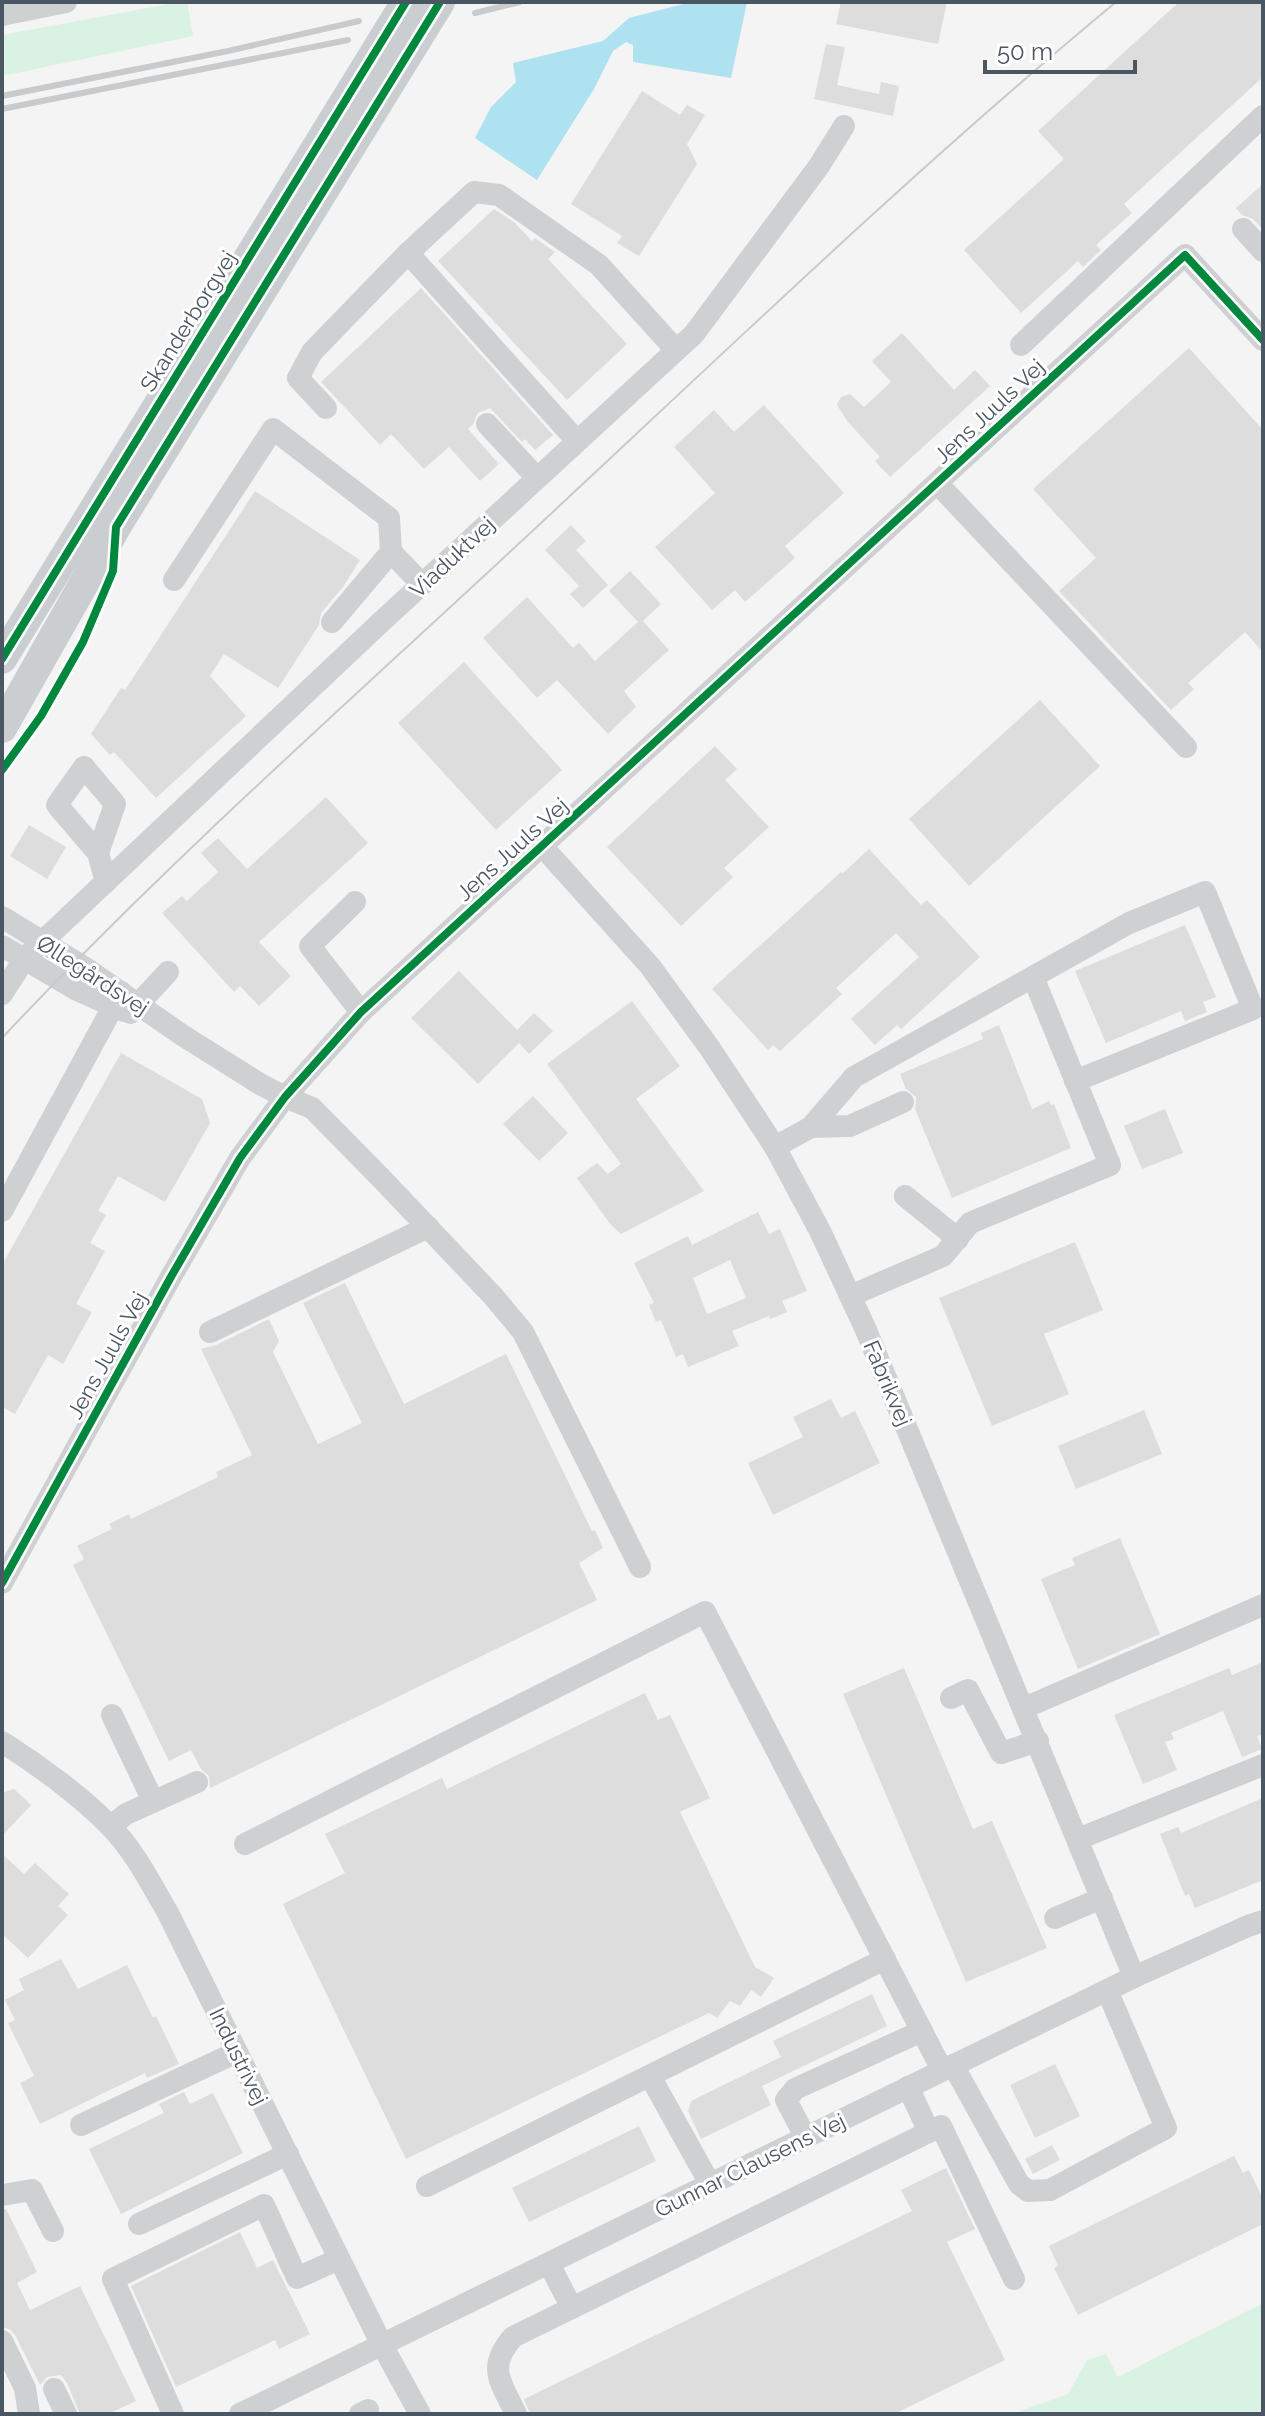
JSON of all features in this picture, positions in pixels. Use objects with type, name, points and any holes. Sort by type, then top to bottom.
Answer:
[{"type":"main road","name":"Skanderborgvej","points":[[2,659],[406,2]]},
{"type":"main road","points":[[2,728],[116,527],[440,2]]},
{"type":"street","points":[[2,15],[66,2]]},
{"type":"street","points":[[1021,345],[1263,116]]},
{"type":"street","name":"Viaduktvej","points":[[2,994],[25,958],[422,584],[694,334],[819,166],[844,126]]},
{"type":"street","points":[[326,408],[298,378],[312,352],[408,253],[474,192],[499,195],[599,265],[676,350]]},
{"type":"street","points":[[1243,229],[1263,251]]},
{"type":"street","points":[[408,253],[577,441]]},
{"type":"street","name":"Jens Juuls Vej","points":[[5,1570],[240,1158],[285,1097],[361,1012],[1185,255],[1263,340]]},
{"type":"street","points":[[487,424],[537,478]]},
{"type":"street","points":[[174,580],[273,429],[389,518],[391,552],[422,584]]},
{"type":"street","points":[[937,483],[1186,747]]},
{"type":"street","points":[[332,622],[391,552]]},
{"type":"street","name":"Fabrikvej","points":[[542,846],[650,966],[709,1047],[775,1147],[820,1231],[1038,1741],[1134,1977]]},
{"type":"street","points":[[98,853],[106,882]]},
{"type":"street","points":[[775,1147],[811,1127],[854,1077],[1129,923],[1205,892],[1253,1009],[1075,1081]]},
{"type":"street","points":[[355,902],[310,946],[361,1012]]},
{"type":"street","name":"Øllegårdsvej","points":[[2,917],[42,942],[126,1004],[285,1097],[312,1108],[428,1227],[523,1332],[640,1567]]},
{"type":"street","name":"Øllegårdsvej","points":[[2,946],[77,990],[126,1004]]},
{"type":"street","points":[[2,1211],[8,1185],[126,1004],[168,972]]},
{"type":"street","points":[[850,1296],[943,1256],[970,1223],[1110,1165],[1033,977]]},
{"type":"street","points":[[811,1127],[850,1126],[903,1102]]},
{"type":"street","points":[[905,1196],[958,1239]]},
{"type":"street","points":[[210,1332],[428,1227]]},
{"type":"street","points":[[1024,1708],[1263,1605]]},
{"type":"street","points":[[245,1844],[705,1612],[922,2031],[1019,2184],[1028,2191],[1050,2190],[1166,2128],[1107,1990]]},
{"type":"street","points":[[951,1698],[968,1690],[1001,1753],[1038,1741]]},
{"type":"street","points":[[112,1715],[153,1801]]},
{"type":"street","name":"Industrivej","points":[[2,1742],[58,1781],[111,1826],[142,1870],[168,1913],[382,2345],[420,2414]]},
{"type":"street","points":[[1078,1839],[1263,1765]]},
{"type":"street","points":[[111,1826],[126,1814],[197,1782]]},
{"type":"street","points":[[1055,1918],[1102,1898]]},
{"type":"street","name":"Gunnar Clausens Vej","points":[[240,2414],[284,2404],[382,2345],[1134,1977],[1263,1921]]},
{"type":"street","points":[[427,2186],[885,1959]]},
{"type":"street","points":[[806,2138],[786,2100],[795,2089],[922,2031]]},
{"type":"street","points":[[81,2125],[237,2052]]},
{"type":"street","points":[[650,2076],[710,2184]]},
{"type":"street","points":[[908,2087],[929,2132]]},
{"type":"street","points":[[516,2414],[497,2373],[502,2350],[513,2337],[941,2126],[1014,2279]]},
{"type":"street","points":[[139,2224],[288,2154]]},
{"type":"street","points":[[2,2195],[32,2190],[53,2231]]},
{"type":"street","points":[[173,2414],[113,2279],[264,2205],[297,2278],[339,2259]]},
{"type":"street","points":[[549,2264],[572,2308]]},
{"type":"street","points":[[2,2341],[25,2388],[29,2414]]},
{"type":"street","points":[[54,2389],[66,2414]]},
{"type":"green space","points":[[187,2],[193,36],[2,76],[2,35]]},
{"type":"green space","points":[[1263,2303],[1263,2414],[1012,2414],[1068,2394],[1087,2360],[1106,2354],[1118,2377]]},
{"type":"water","points":[[691,2],[747,2],[731,78],[633,62],[633,45],[626,42],[613,51],[594,89],[537,180],[475,138],[491,107],[516,82],[513,63],[603,41],[629,18]]},
{"type":"building","points":[[841,2],[947,2],[938,44],[836,24]]},
{"type":"building","points":[[1179,2],[1263,2],[1263,77],[1124,204],[1132,213],[1096,245],[1101,250],[1083,267],[1078,261],[1021,313],[964,250],[1064,159],[1038,131]]},
{"type":"building","points":[[826,44],[845,47],[837,85],[879,94],[881,82],[899,86],[893,116],[814,99]]},
{"type":"building","points":[[642,91],[680,115],[687,105],[705,115],[687,144],[697,164],[639,256],[617,243],[622,236],[571,204]]},
{"type":"building","points":[[1263,184],[1263,230],[1236,208]]},
{"type":"building","points":[[494,209],[515,223],[532,241],[535,238],[555,252],[548,259],[627,344],[567,400],[438,261]]},
{"type":"building","points":[[421,288],[553,435],[535,450],[525,439],[522,442],[490,408],[478,413],[468,429],[499,464],[480,481],[449,447],[424,469],[391,434],[380,445],[321,382]]},
{"type":"building","points":[[902,333],[954,390],[975,370],[990,386],[890,477],[875,461],[880,457],[837,405],[841,397],[850,394],[864,407],[891,382],[872,361]]},
{"type":"building","points":[[1189,348],[1263,430],[1263,652],[1245,632],[1188,683],[1194,689],[1171,710],[1059,591],[1096,558],[1033,489]]},
{"type":"building","points":[[764,405],[844,493],[785,546],[795,558],[745,602],[735,590],[712,610],[655,547],[715,493],[674,447],[714,410],[734,432]]},
{"type":"building","points":[[255,491],[360,560],[321,613],[319,625],[278,688],[224,654],[210,676],[246,716],[156,798],[114,752],[110,755],[91,734],[121,688],[125,690]]},
{"type":"building","points":[[571,525],[586,541],[576,550],[608,585],[583,608],[570,594],[579,586],[545,550]]},
{"type":"building","points":[[630,571],[661,604],[643,621],[669,650],[624,691],[636,707],[608,734],[557,680],[537,698],[483,638],[527,597],[573,648],[579,643],[595,661],[638,622],[609,591]]},
{"type":"building","points":[[464,662],[562,770],[496,830],[398,723]]},
{"type":"building","points":[[1040,700],[1100,766],[969,886],[909,819]]},
{"type":"building","points":[[715,746],[737,769],[725,780],[769,827],[724,868],[733,877],[681,926],[607,847]]},
{"type":"building","points":[[326,797],[368,843],[259,942],[291,976],[259,1006],[240,986],[234,992],[162,913],[182,896],[187,901],[218,872],[201,853],[218,838],[247,869]]},
{"type":"building","points":[[29,825],[66,847],[47,879],[10,856]]},
{"type":"building","points":[[869,849],[921,905],[927,900],[980,957],[901,1029],[897,1025],[875,1045],[851,1019],[919,957],[896,933],[836,988],[842,994],[780,1051],[773,1045],[768,1050],[712,989]]},
{"type":"building","points":[[1185,925],[1216,997],[1203,1002],[1207,1012],[1185,1021],[1181,1011],[1106,1043],[1075,971]]},
{"type":"building","points":[[459,971],[517,1030],[534,1013],[553,1031],[529,1054],[519,1043],[478,1084],[411,1018]]},
{"type":"building","points":[[632,1001],[680,1066],[636,1099],[704,1191],[621,1234],[577,1178],[597,1163],[608,1174],[621,1164],[547,1064]]},
{"type":"building","points":[[999,1025],[1032,1109],[1049,1101],[1051,1105],[1054,1104],[1071,1148],[952,1198],[915,1109],[916,1097],[906,1089],[900,1074],[983,1039],[981,1033]]},
{"type":"building","points":[[121,1053],[202,1099],[210,1123],[165,1202],[118,1176],[98,1211],[106,1215],[90,1243],[105,1251],[76,1304],[92,1312],[63,1364],[48,1355],[15,1414],[2,1407],[2,1265]]},
{"type":"building","points":[[533,1096],[568,1133],[539,1161],[503,1124]]},
{"type":"building","points":[[1165,1109],[1183,1153],[1142,1169],[1124,1126]]},
{"type":"building","points":[[758,1212],[769,1234],[780,1229],[807,1291],[782,1301],[787,1312],[732,1331],[739,1346],[688,1367],[683,1354],[676,1357],[661,1320],[656,1322],[649,1305],[654,1303],[634,1263],[688,1236],[692,1245]],"holes":[[[730,1260],[746,1298],[707,1314],[693,1278]]]},
{"type":"building","points":[[1075,1242],[1103,1310],[1044,1334],[1069,1394],[992,1426],[939,1298]]},
{"type":"building","points":[[345,1283],[404,1404],[506,1354],[603,1548],[579,1563],[597,1600],[210,1788],[209,1776],[201,1769],[191,1750],[169,1761],[73,1565],[84,1559],[77,1546],[112,1529],[109,1524],[129,1514],[131,1519],[218,1477],[216,1472],[252,1455],[201,1349],[269,1319],[279,1341],[273,1352],[318,1444],[362,1423],[303,1303]]},
{"type":"building","points":[[831,1399],[841,1418],[855,1411],[880,1463],[773,1515],[748,1463],[803,1437],[793,1417]]},
{"type":"building","points":[[1144,1410],[1162,1454],[1076,1489],[1058,1446]]},
{"type":"building","points":[[1120,1538],[1160,1634],[1078,1669],[1041,1579],[1075,1565],[1072,1558]]},
{"type":"building","points":[[1263,1662],[1263,1734],[1257,1736],[1262,1749],[1242,1757],[1223,1711],[1171,1733],[1174,1739],[1165,1742],[1177,1770],[1143,1784],[1114,1715],[1229,1668],[1232,1675]]},
{"type":"building","points":[[904,1668],[973,1829],[992,1821],[1047,1948],[966,1982],[843,1694]]},
{"type":"building","points":[[645,1693],[658,1720],[670,1715],[710,1798],[680,1812],[755,1967],[774,1978],[761,1997],[751,1990],[740,2006],[730,2001],[717,2018],[709,2013],[406,2159],[283,1904],[345,1873],[325,1834],[442,1778],[447,1789]]},
{"type":"building","points":[[14,1789],[31,1805],[2,1836],[2,1793]]},
{"type":"building","points":[[1263,1798],[1263,1880],[1195,1908],[1189,1894],[1185,1896],[1160,1834],[1178,1827],[1181,1833]]},
{"type":"building","points":[[2,1854],[24,1874],[35,1863],[69,1894],[58,1906],[68,1915],[28,1958],[2,1934]]},
{"type":"building","points":[[61,1959],[78,1989],[127,1965],[179,2064],[147,2078],[145,2073],[40,2124],[20,2083],[34,2076],[8,2023],[15,2020],[5,2000],[24,1990],[19,1979]]},
{"type":"building","points":[[872,1994],[887,2026],[762,2086],[771,2105],[701,2139],[688,2111],[691,2101],[781,2057],[773,2041]]},
{"type":"building","points":[[1055,2064],[1080,2116],[1035,2138],[1010,2085]]},
{"type":"building","points":[[184,2092],[190,2104],[213,2093],[243,2153],[121,2214],[89,2149],[164,2113],[159,2104]]},
{"type":"building","points":[[639,2126],[656,2161],[529,2222],[512,2188]]},
{"type":"building","points":[[1052,2145],[1060,2160],[1033,2174],[1025,2159]]},
{"type":"building","points":[[1234,2156],[1243,2173],[1249,2170],[1263,2199],[1263,2224],[1078,2315],[1054,2268],[1058,2266],[1049,2246]]},
{"type":"building","points":[[946,2168],[975,2229],[947,2242],[1005,2360],[894,2414],[530,2414],[524,2399],[912,2211],[901,2190]]},
{"type":"building","points":[[2,2209],[6,2209],[37,2272],[17,2283],[30,2310],[80,2286],[136,2401],[108,2414],[80,2414],[61,2375],[47,2377],[40,2385],[15,2335],[2,2327]]},
{"type":"building","points":[[240,2232],[257,2268],[273,2260],[310,2334],[279,2349],[275,2340],[176,2387],[131,2286]]},
{"type":"tram line","points":[[2,1038],[129,908],[260,782],[891,198],[1116,2]]},
{"type":"railway","points":[[475,13],[520,2]]},
{"type":"railway","points":[[2,96],[228,51],[359,21]]},
{"type":"railway","points":[[2,109],[348,40]]},
{"type":"cycle path","points":[[2,659],[406,2]]},
{"type":"cycle path","points":[[2,770],[41,716],[83,642],[113,571],[116,527],[440,2]]},
{"type":"cycle path","points":[[2,1583],[240,1158],[285,1097],[361,1012],[1185,255],[1263,340]]}]
